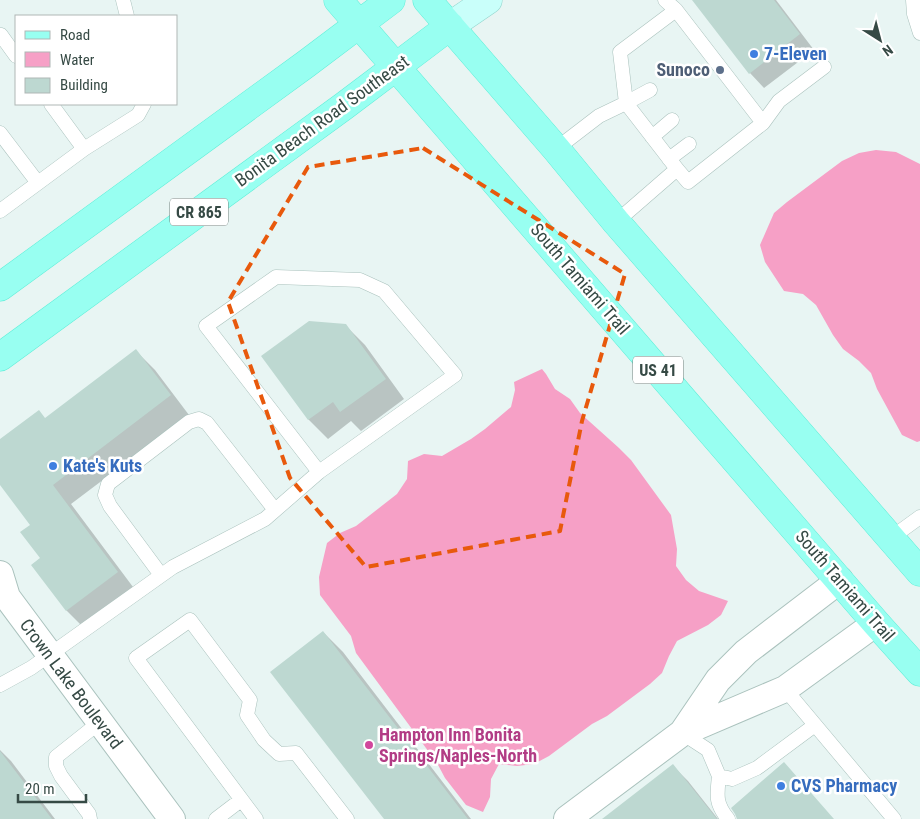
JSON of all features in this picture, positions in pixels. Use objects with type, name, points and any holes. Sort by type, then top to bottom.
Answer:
[{"type":"main road","name":"South Tamiami Trail","points":[[338,0],[920,672]]},
{"type":"main road","points":[[0,288],[360,25],[391,0]]},
{"type":"main road","points":[[427,0],[556,149],[616,222],[920,572]]},
{"type":"main road","name":"CR 865","points":[[450,26],[488,0]]},
{"type":"main road","name":"Bonita Beach Road Southeast","points":[[0,357],[397,67],[450,26]]},
{"type":"street","points":[[682,733],[718,680],[746,652],[840,580]]},
{"type":"street","name":"Crown Lake Boulevard","points":[[2,588],[172,819]]},
{"type":"street","points":[[567,819],[682,733],[785,689],[876,623]]},
{"type":"lane","points":[[123,0],[127,15]]},
{"type":"lane","points":[[665,0],[676,10],[700,51],[740,104],[763,123]]},
{"type":"lane","points":[[913,0],[914,14],[920,33]]},
{"type":"lane","points":[[676,10],[620,52],[626,103],[688,182],[763,123],[779,101],[824,67]]},
{"type":"lane","points":[[0,35],[15,55]]},
{"type":"lane","points":[[556,149],[599,116],[650,90]]},
{"type":"lane","points":[[52,105],[84,149]]},
{"type":"lane","points":[[0,211],[84,149],[138,115],[143,105]]},
{"type":"lane","points":[[652,137],[672,120]]},
{"type":"lane","points":[[0,133],[38,183]]},
{"type":"lane","points":[[616,222],[673,164],[689,144]]},
{"type":"lane","points":[[0,685],[31,668],[173,567],[264,519],[319,472],[455,375],[384,291],[360,280],[276,277],[206,326],[319,472]]},
{"type":"lane","points":[[161,575],[110,506],[105,495],[108,484],[189,422],[199,418],[207,423],[275,510]]},
{"type":"lane","points":[[891,538],[920,517]]},
{"type":"lane","points":[[256,819],[136,658],[190,620],[250,700],[247,715],[264,740],[279,754],[296,753],[347,819]]},
{"type":"lane","points":[[785,689],[894,819]]},
{"type":"lane","points":[[90,819],[89,814],[61,776],[56,766],[56,757],[100,722]]},
{"type":"lane","points":[[719,776],[732,779],[757,768],[815,725]]},
{"type":"lane","points":[[682,733],[708,750],[719,776],[717,796],[721,810],[728,819]]},
{"type":"lane","points":[[216,819],[241,800]]},
{"type":"highlighted area","points":[[423,148],[625,274],[582,421],[560,531],[366,567],[290,478],[228,302],[308,167]]},
{"type":"water","points":[[876,150],[896,152],[920,164],[920,441],[917,442],[902,435],[877,389],[871,373],[843,349],[816,305],[803,294],[784,291],[765,262],[760,245],[774,213],[787,202],[842,161],[859,153]]},
{"type":"water","points":[[542,369],[555,389],[570,399],[580,413],[631,460],[671,515],[677,549],[676,566],[686,580],[699,591],[728,601],[721,615],[708,625],[677,641],[662,673],[607,716],[592,724],[549,756],[534,764],[517,766],[499,764],[491,779],[490,797],[483,812],[466,805],[356,653],[351,636],[320,595],[319,577],[327,543],[340,533],[356,526],[397,494],[407,479],[408,461],[424,454],[442,456],[471,439],[511,407],[515,390],[514,382]]},
{"type":"building","name":"7-Eleven","points":[[692,0],[774,0],[800,34],[749,74]]},
{"type":"building","points":[[309,321],[346,324],[386,379],[340,412],[333,402],[308,420],[261,356]]},
{"type":"building","points":[[136,349],[171,395],[53,485],[118,572],[66,611],[31,565],[40,558],[20,532],[30,525],[0,485],[0,439],[39,410],[45,418]]},
{"type":"building","name":"Hampton Inn Bonita Springs/Naples-North","points":[[323,631],[468,819],[384,819],[270,672]]},
{"type":"building","points":[[0,751],[52,819],[0,819]]},
{"type":"building","name":"CVS Pharmacy","points":[[784,762],[834,819],[737,819],[731,808]]},
{"type":"building","points":[[673,764],[717,819],[602,819]]},
{"type":"place","name":"7-Eleven","points":[[754,54]]},
{"type":"place","name":"Sunoco","points":[[720,70]]},
{"type":"place","name":"Kate's Kuts","points":[[53,466]]},
{"type":"place","name":"Hampton Inn Bonita Springs/Naples-North","points":[[369,745]]},
{"type":"place","name":"CVS Pharmacy","points":[[781,786]]}]
